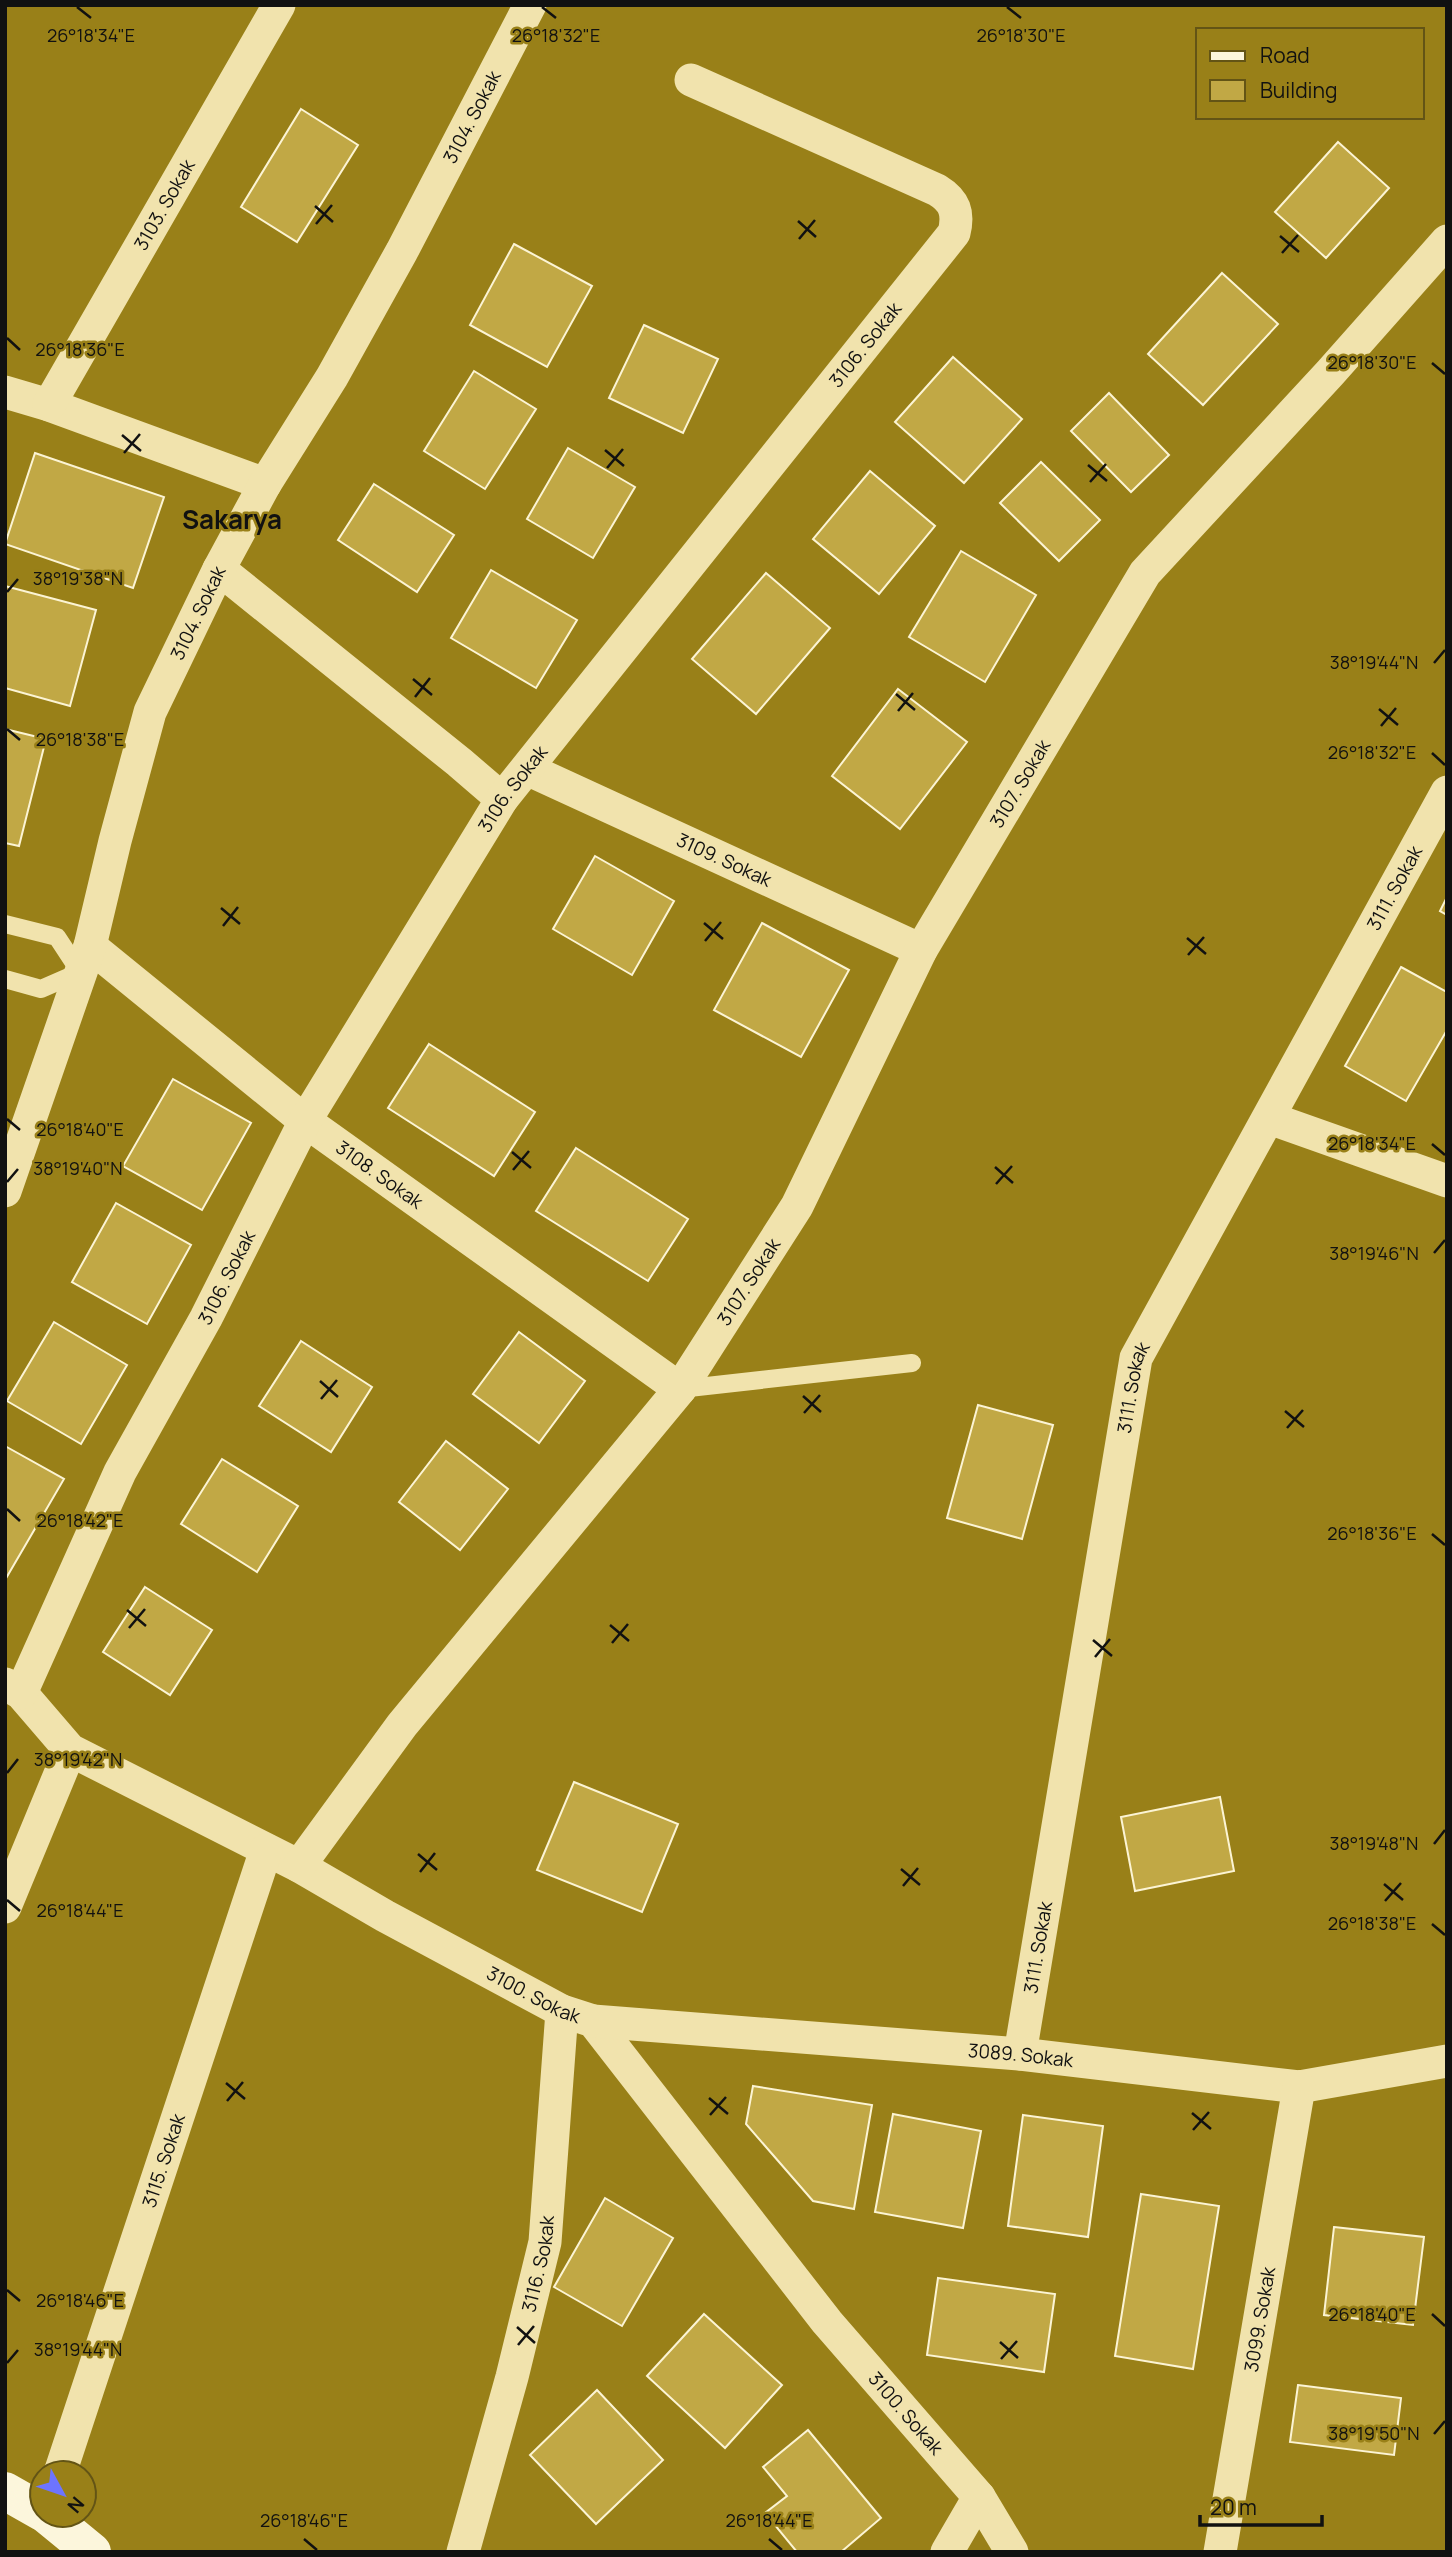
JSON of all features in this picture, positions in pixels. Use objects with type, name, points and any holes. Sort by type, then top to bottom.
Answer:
[{"type":"main road","points":[[5,2491],[28,2504]]},
{"type":"main road","points":[[64,2529],[92,2552]]},
{"type":"street","name":"3103. Sokak","points":[[49,405],[279,5]]},
{"type":"street","name":"3104. Sokak","points":[[5,1191],[85,959],[150,712],[219,569],[265,484],[332,377],[402,251],[530,5]]},
{"type":"street","name":"3106. Sokak","points":[[13,1688],[120,1472],[206,1318],[305,1121],[502,799],[954,233],[957,220],[955,208],[949,197],[937,190],[691,80]]},
{"type":"street","name":"3107. Sokak","points":[[299,1866],[402,1725],[680,1389],[797,1206],[921,950],[1145,573],[1331,373],[1447,241]]},
{"type":"street","points":[[5,392],[49,405],[265,484]]},
{"type":"street","points":[[219,569],[502,799]]},
{"type":"street","name":"3109. Sokak","points":[[527,769],[921,950]]},
{"type":"street","name":"3111. Sokak","points":[[1020,2054],[1136,1358],[1447,792]]},
{"type":"street","name":"3108. Sokak","points":[[85,959],[305,1121],[680,1389]]},
{"type":"street","points":[[1269,1118],[1447,1181]]},
{"type":"street","name":"3100. Sokak","points":[[13,1688],[70,1750],[299,1866],[385,1916],[578,2016],[827,2322],[979,2497],[1012,2552]]},
{"type":"street","points":[[5,1907],[70,1750]]},
{"type":"street","name":"3115. Sokak","points":[[65,2459],[266,1850]]},
{"type":"street","name":"3089. Sokak","points":[[578,2016],[1020,2054],[1299,2087],[1447,2061]]},
{"type":"street","name":"3116. Sokak","points":[[463,2552],[512,2377],[545,2242],[578,2016]]},
{"type":"street","name":"3099. Sokak","points":[[1220,2552],[1299,2087]]},
{"type":"street","points":[[947,2552],[979,2497]]},
{"type":"lane","points":[[5,925],[57,937],[85,959],[41,989],[5,979]]},
{"type":"lane","points":[[680,1389],[912,1363]]},
{"type":"building","points":[[301,109],[358,145],[297,242],[241,207]]},
{"type":"building","points":[[1338,142],[1389,188],[1326,258],[1275,212]]},
{"type":"building","points":[[514,244],[592,286],[547,367],[470,325]]},
{"type":"building","points":[[1222,273],[1278,324],[1203,405],[1148,354]]},
{"type":"building","points":[[644,325],[718,359],[683,433],[609,398]]},
{"type":"building","points":[[953,357],[1022,419],[964,483],[895,422]]},
{"type":"building","points":[[474,371],[536,409],[485,489],[424,451]]},
{"type":"building","points":[[1109,393],[1169,455],[1131,492],[1071,431]]},
{"type":"building","points":[[568,448],[635,487],[593,558],[527,519]]},
{"type":"building","points":[[35,453],[164,497],[133,588],[5,544]]},
{"type":"building","points":[[1041,462],[1100,520],[1059,561],[1000,503]]},
{"type":"building","points":[[870,471],[935,526],[879,594],[813,539]]},
{"type":"building","points":[[374,484],[454,535],[417,592],[338,540]]},
{"type":"building","points":[[961,551],[1036,595],[985,682],[909,637]]},
{"type":"building","points":[[491,570],[577,620],[536,688],[451,638]]},
{"type":"building","points":[[766,573],[830,628],[756,714],[692,659]]},
{"type":"building","points":[[5,586],[96,610],[70,706],[5,688]]},
{"type":"building","points":[[898,689],[967,742],[900,829],[832,776]]},
{"type":"building","points":[[5,729],[46,739],[19,846],[5,843]]},
{"type":"building","points":[[595,856],[674,901],[632,975],[553,929]]},
{"type":"building","points":[[1447,897],[1447,915],[1440,911]]},
{"type":"building","points":[[762,923],[849,970],[801,1057],[714,1010]]},
{"type":"building","points":[[1401,967],[1447,992],[1447,1030],[1406,1101],[1345,1066]]},
{"type":"building","points":[[429,1044],[535,1112],[494,1176],[388,1108]]},
{"type":"building","points":[[173,1079],[251,1123],[202,1210],[123,1166]]},
{"type":"building","points":[[576,1148],[688,1219],[648,1281],[536,1211]]},
{"type":"building","points":[[116,1203],[191,1245],[147,1324],[72,1282]]},
{"type":"building","points":[[54,1322],[127,1365],[81,1444],[7,1401]]},
{"type":"building","points":[[519,1332],[585,1381],[539,1443],[473,1394]]},
{"type":"building","points":[[301,1341],[372,1387],[331,1452],[259,1406]]},
{"type":"building","points":[[978,1405],[1053,1425],[1022,1539],[947,1518]]},
{"type":"building","points":[[446,1441],[508,1489],[460,1550],[399,1502]]},
{"type":"building","points":[[5,1446],[64,1479],[5,1580]]},
{"type":"building","points":[[222,1459],[298,1506],[257,1572],[181,1524]]},
{"type":"building","points":[[145,1587],[212,1630],[170,1695],[103,1652]]},
{"type":"building","points":[[574,1782],[678,1824],[642,1912],[537,1870]]},
{"type":"building","points":[[1220,1797],[1234,1871],[1135,1891],[1121,1817]]},
{"type":"building","points":[[753,2086],[872,2105],[854,2209],[813,2201],[746,2124]]},
{"type":"building","points":[[893,2114],[981,2131],[963,2228],[875,2212]]},
{"type":"building","points":[[1023,2115],[1103,2126],[1088,2237],[1008,2226]]},
{"type":"building","points":[[1141,2194],[1219,2206],[1193,2369],[1115,2356]]},
{"type":"building","points":[[605,2198],[673,2238],[622,2326],[554,2287]]},
{"type":"building","points":[[1334,2227],[1424,2237],[1413,2325],[1324,2315]]},
{"type":"building","points":[[938,2278],[1055,2294],[1044,2372],[927,2355]]},
{"type":"building","points":[[704,2314],[782,2385],[725,2448],[647,2376]]},
{"type":"building","points":[[1298,2385],[1401,2398],[1394,2455],[1290,2442]]},
{"type":"building","points":[[597,2390],[663,2460],[596,2524],[530,2455]]},
{"type":"building","points":[[808,2430],[881,2518],[841,2552],[797,2552],[765,2513],[787,2496],[763,2467]]},
{"type":"district","name":"Sakarya","points":[[232,520]]}]
